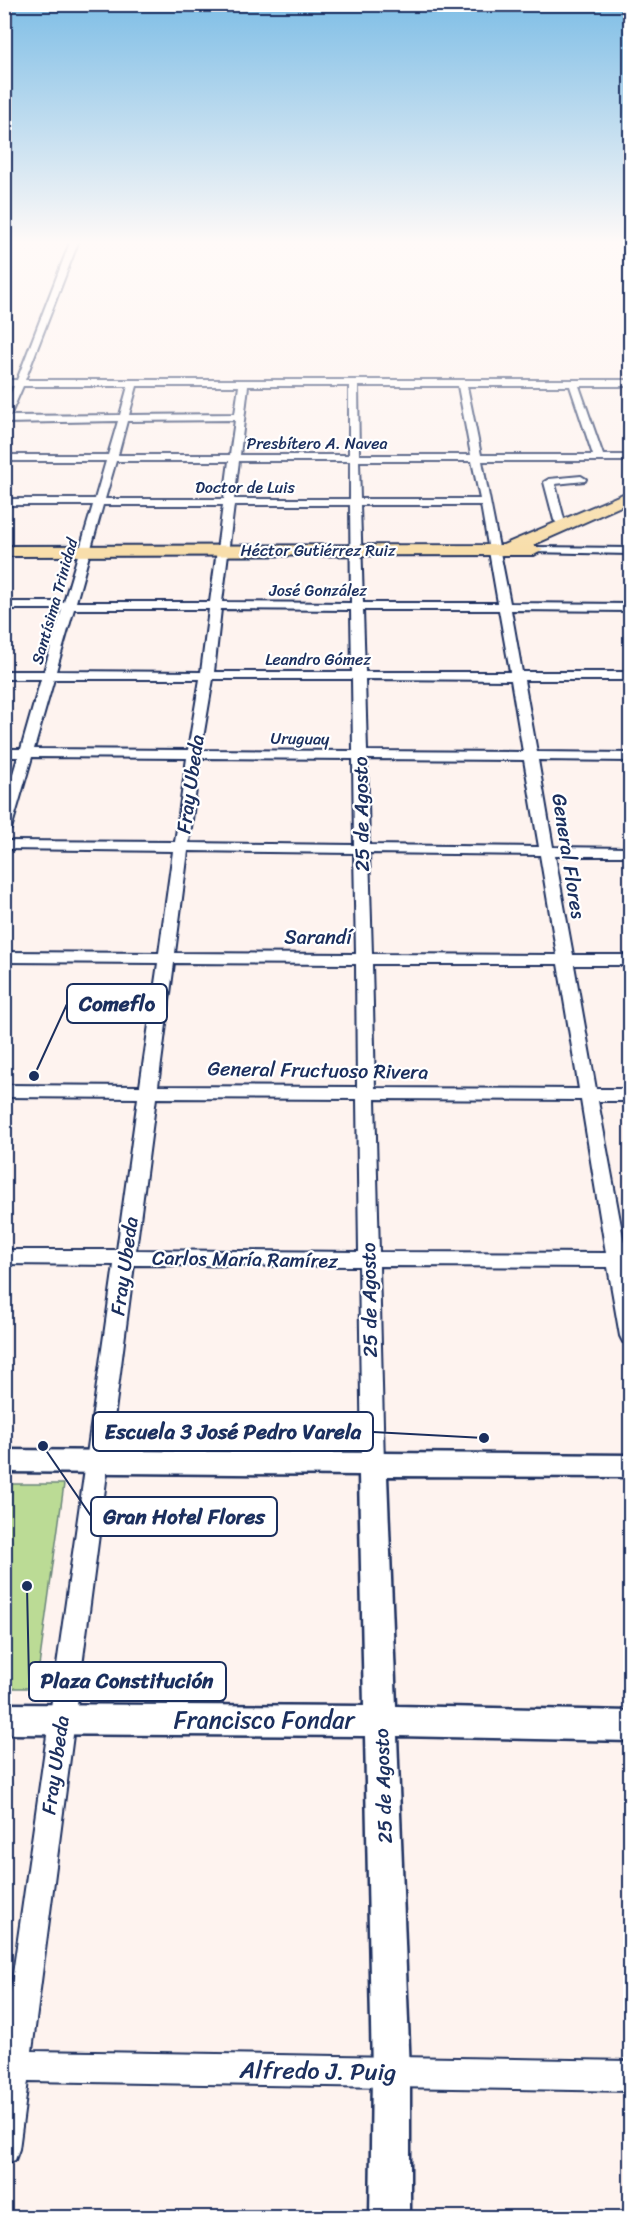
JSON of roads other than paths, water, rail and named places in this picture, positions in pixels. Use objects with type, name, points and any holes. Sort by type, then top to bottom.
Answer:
[{"type":"highway","points":[[531,546],[557,529],[630,496]]},
{"type":"highway","name":"Héctor Gutiérrez Ruiz","points":[[4,551],[495,550],[531,546]]},
{"type":"street","points":[[36,344],[5,419],[239,417]]},
{"type":"street","points":[[4,382],[630,383]]},
{"type":"street","name":"Santísima Trinidad","points":[[4,829],[134,382]]},
{"type":"street","name":"Fray Ubeda","points":[[4,2149],[10,2066],[98,1461],[194,753],[207,675],[244,383]]},
{"type":"street","name":"25 de Agosto","points":[[353,383],[359,607],[368,1260],[391,2072],[390,2217]]},
{"type":"street","name":"General Flores","points":[[462,383],[495,550],[588,1095],[624,1260],[630,1336]]},
{"type":"street","points":[[574,383],[599,458]]},
{"type":"street","name":"Presbítero A. Navea","points":[[4,458],[630,458]]},
{"type":"street","points":[[557,529],[559,520],[549,482],[581,479]]},
{"type":"street","name":"Doctor de Luis","points":[[4,502],[485,502]]},
{"type":"street","name":"Héctor Gutiérrez Ruiz","points":[[531,546],[630,551]]},
{"type":"street","name":"José González","points":[[4,605],[630,607]]},
{"type":"street","name":"Leandro Gómez","points":[[4,675],[630,676]]},
{"type":"street","name":"Uruguay","points":[[4,753],[630,757]]},
{"type":"street","points":[[4,845],[630,852]]},
{"type":"street","name":"Sarandí","points":[[4,957],[630,960]]},
{"type":"street","name":"General Fructuoso Rivera","points":[[4,1091],[630,1095]]},
{"type":"street","name":"Carlos María Ramírez","points":[[4,1257],[624,1260]]},
{"type":"street","points":[[4,1461],[630,1466]]},
{"type":"street","name":"Francisco Fondar","points":[[4,1719],[382,1721],[630,1726]]},
{"type":"street","name":"Alfredo J. Puig","points":[[10,2066],[630,2076]]},
{"type":"place","name":"Comeflo","points":[[34,1076]]},
{"type":"place","name":"Escuela 3 José Pedro Varela","points":[[484,1438]]},
{"type":"place","name":"Gran Hotel Flores","points":[[43,1446]]},
{"type":"place","name":"Plaza Constitución","points":[[27,1586]]}]
